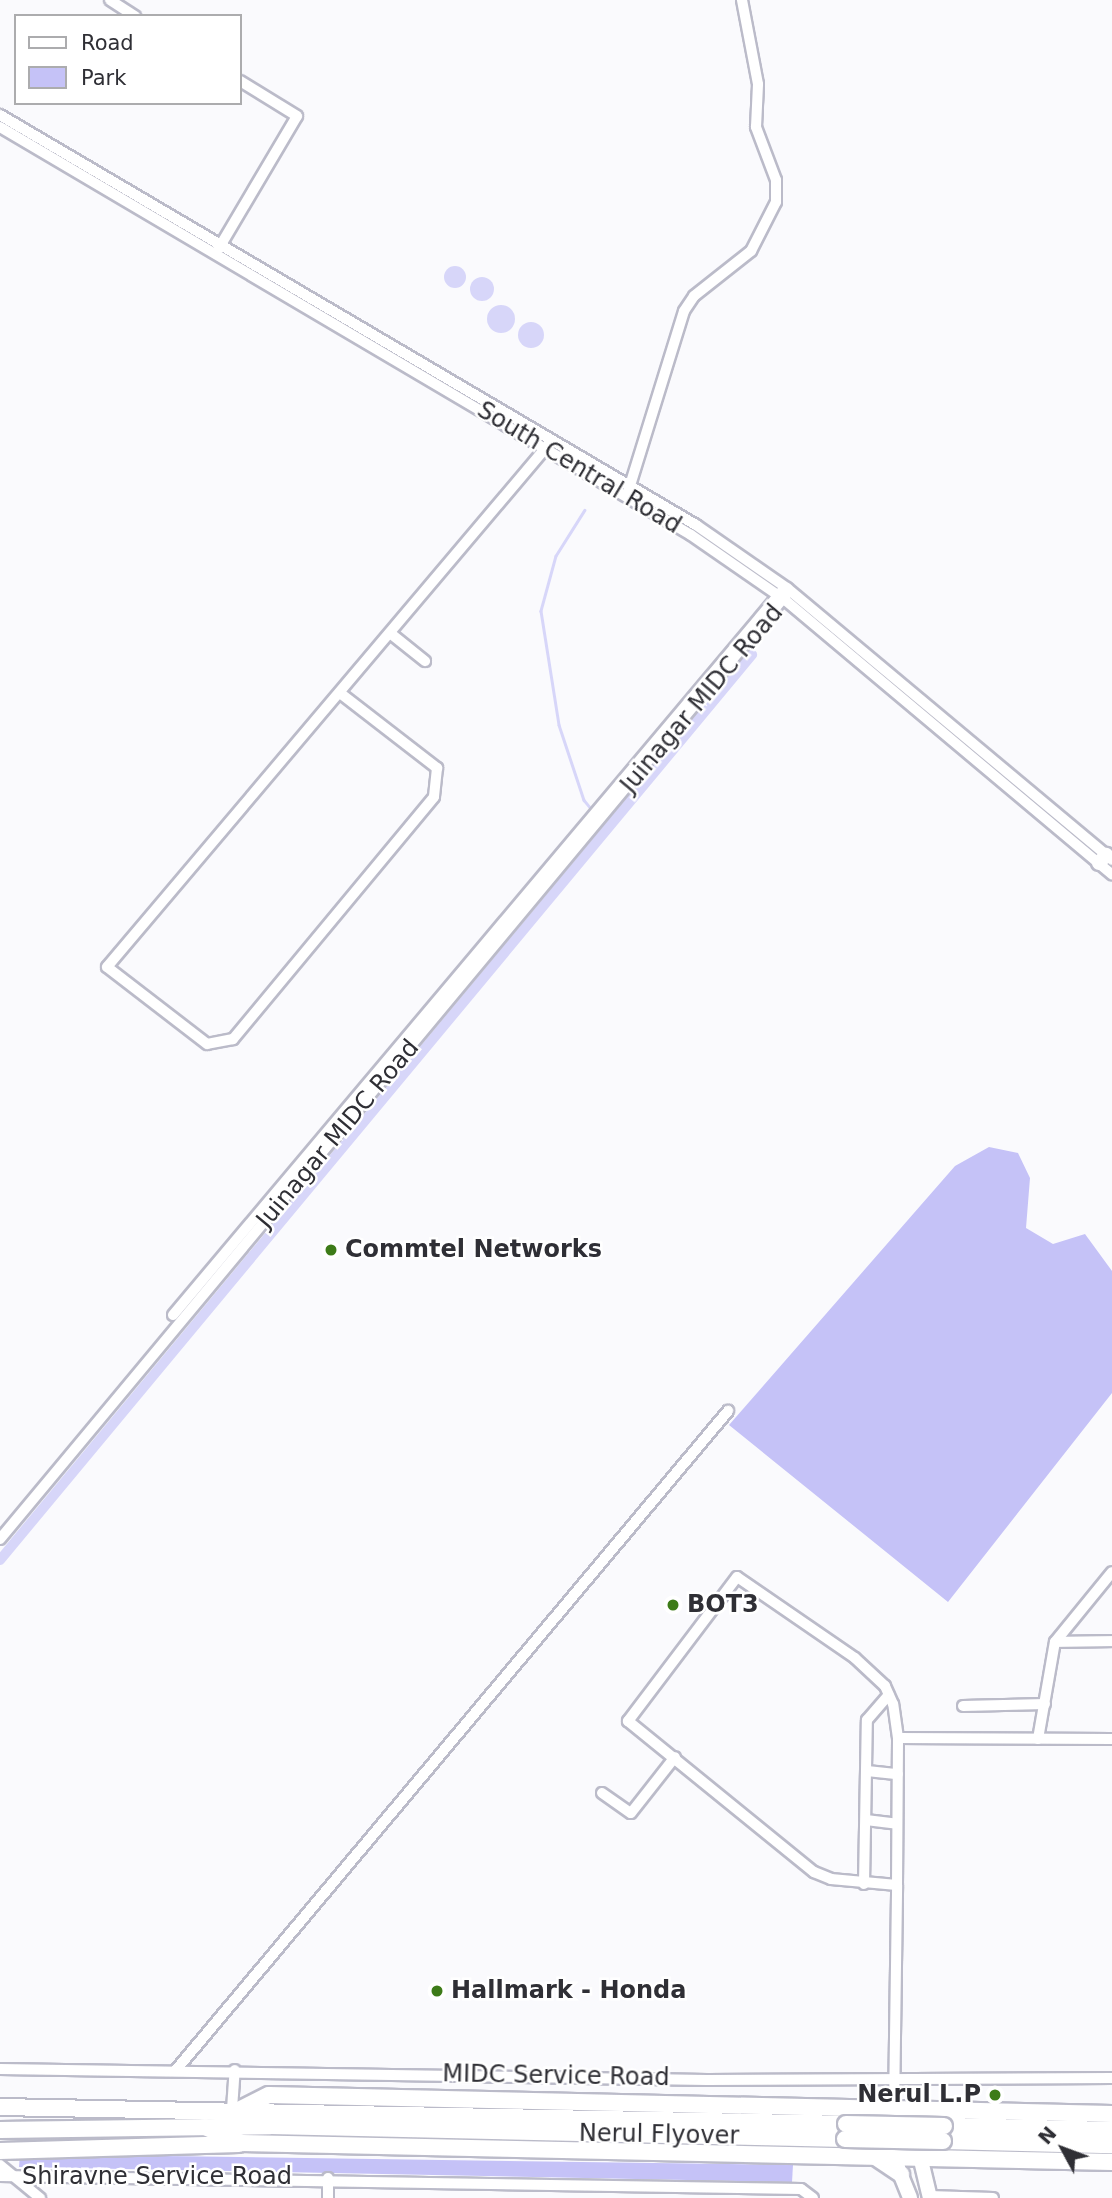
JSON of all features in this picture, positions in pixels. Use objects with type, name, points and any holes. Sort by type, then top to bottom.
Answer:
[{"type":"highway","points":[[236,2109],[269,2095],[1112,2114]]},
{"type":"highway","name":"Nerul Flyover","points":[[0,2107],[236,2109],[846,2132],[943,2142],[1112,2145]]},
{"type":"highway","name":"Nerul Flyover","points":[[0,2130],[205,2127],[846,2132]]},
{"type":"highway","points":[[205,2127],[242,2143]]},
{"type":"highway","name":"Nerul Flyover","points":[[943,2142],[1112,2130]]},
{"type":"highway","points":[[0,2150],[242,2143],[881,2156],[917,2163],[943,2142],[1112,2162]]},
{"type":"highway","points":[[881,2156],[901,2174]]},
{"type":"main road","points":[[881,2156],[876,2133],[895,2109],[915,2122],[918,2138],[917,2163],[929,2197]]},
{"type":"main road","points":[[901,2174],[910,2198]]},
{"type":"street","points":[[110,0],[132,14]]},
{"type":"street","points":[[629,491],[684,311],[694,296],[751,251],[776,202],[776,180],[756,127],[758,84],[742,0]]},
{"type":"street","points":[[218,249],[297,116],[242,82]]},
{"type":"street","name":"South Central Road","points":[[0,115],[218,249],[629,491],[783,594],[1106,859],[1112,874]]},
{"type":"street","name":"South Central Road","points":[[0,127],[218,249]]},
{"type":"street","points":[[340,693],[437,768],[434,797],[233,1040],[207,1044],[107,967],[549,444]]},
{"type":"street","name":"Juinagar MIDC Road","points":[[173,1315],[249,1232],[597,825],[602,809],[783,594]]},
{"type":"street","points":[[390,633],[425,661]]},
{"type":"street","name":"Juinagar MIDC Road","points":[[0,1539],[590,815],[602,809]]},
{"type":"street","points":[[176,2070],[728,1411]]},
{"type":"street","points":[[1038,1739],[1055,1642],[1112,1572]]},
{"type":"street","points":[[895,2109],[897,1885],[897,1824],[898,1738],[889,1695],[885,1686],[855,1658],[737,1577],[628,1721],[799,1862],[831,1879],[897,1885]]},
{"type":"street","points":[[1055,1642],[1112,1641]]},
{"type":"street","points":[[864,1884],[867,1720],[889,1695]]},
{"type":"street","points":[[963,1706],[1045,1704]]},
{"type":"street","points":[[898,1738],[1112,1739]]},
{"type":"street","points":[[602,1793],[631,1813],[674,1757]]},
{"type":"street","points":[[867,1771],[898,1774]]},
{"type":"street","points":[[866,1820],[897,1824]]},
{"type":"street","name":"MIDC Service Road","points":[[0,2069],[234,2070],[707,2080],[895,2076],[1112,2078]]},
{"type":"street","points":[[234,2070],[236,2109]]},
{"type":"street","points":[[0,2150],[6,2176]]},
{"type":"street","points":[[0,2165],[6,2176],[40,2198]]},
{"type":"street","name":"Shiravne Service Road","points":[[6,2176],[328,2178],[801,2189],[813,2198]]},
{"type":"street","points":[[328,2178],[328,2198]]},
{"type":"street","points":[[677,2186],[677,2198]]},
{"type":"street","points":[[929,2197],[993,2198]]},
{"type":"green space","points":[[989,1147],[1018,1153],[1030,1178],[1026,1228],[1053,1244],[1085,1234],[1112,1271],[1112,1393],[948,1602],[729,1425],[955,1166]]},
{"type":"green space","points":[[20,2154],[793,2165],[792,2182],[19,2167]]},
{"type":"shaded area","points":[[455,266],[463,269],[466,277],[463,285],[455,288],[447,285],[444,277],[447,269]]},
{"type":"shaded area","points":[[477,277],[487,277],[494,284],[494,294],[487,301],[477,301],[470,294],[470,284]]},
{"type":"shaded area","points":[[501,305],[511,309],[515,319],[511,329],[501,333],[491,329],[487,319],[491,309]]},
{"type":"shaded area","points":[[531,322],[540,326],[544,335],[540,344],[531,348],[522,344],[518,335],[522,326]]},
{"type":"waterway","points":[[585,510],[556,556],[541,611],[559,725],[584,800],[592,810]]},
{"type":"waterway","points":[[0,1560],[752,655]]},
{"type":"waterway","points":[[601,821],[608,830]]},
{"type":"place","name":"Commtel Networks","points":[[331,1250]]},
{"type":"place","name":"BOT3","points":[[673,1605]]},
{"type":"place","name":"Hallmark - Honda","points":[[437,1991]]},
{"type":"place","name":"Nerul L.P","points":[[995,2095]]}]
